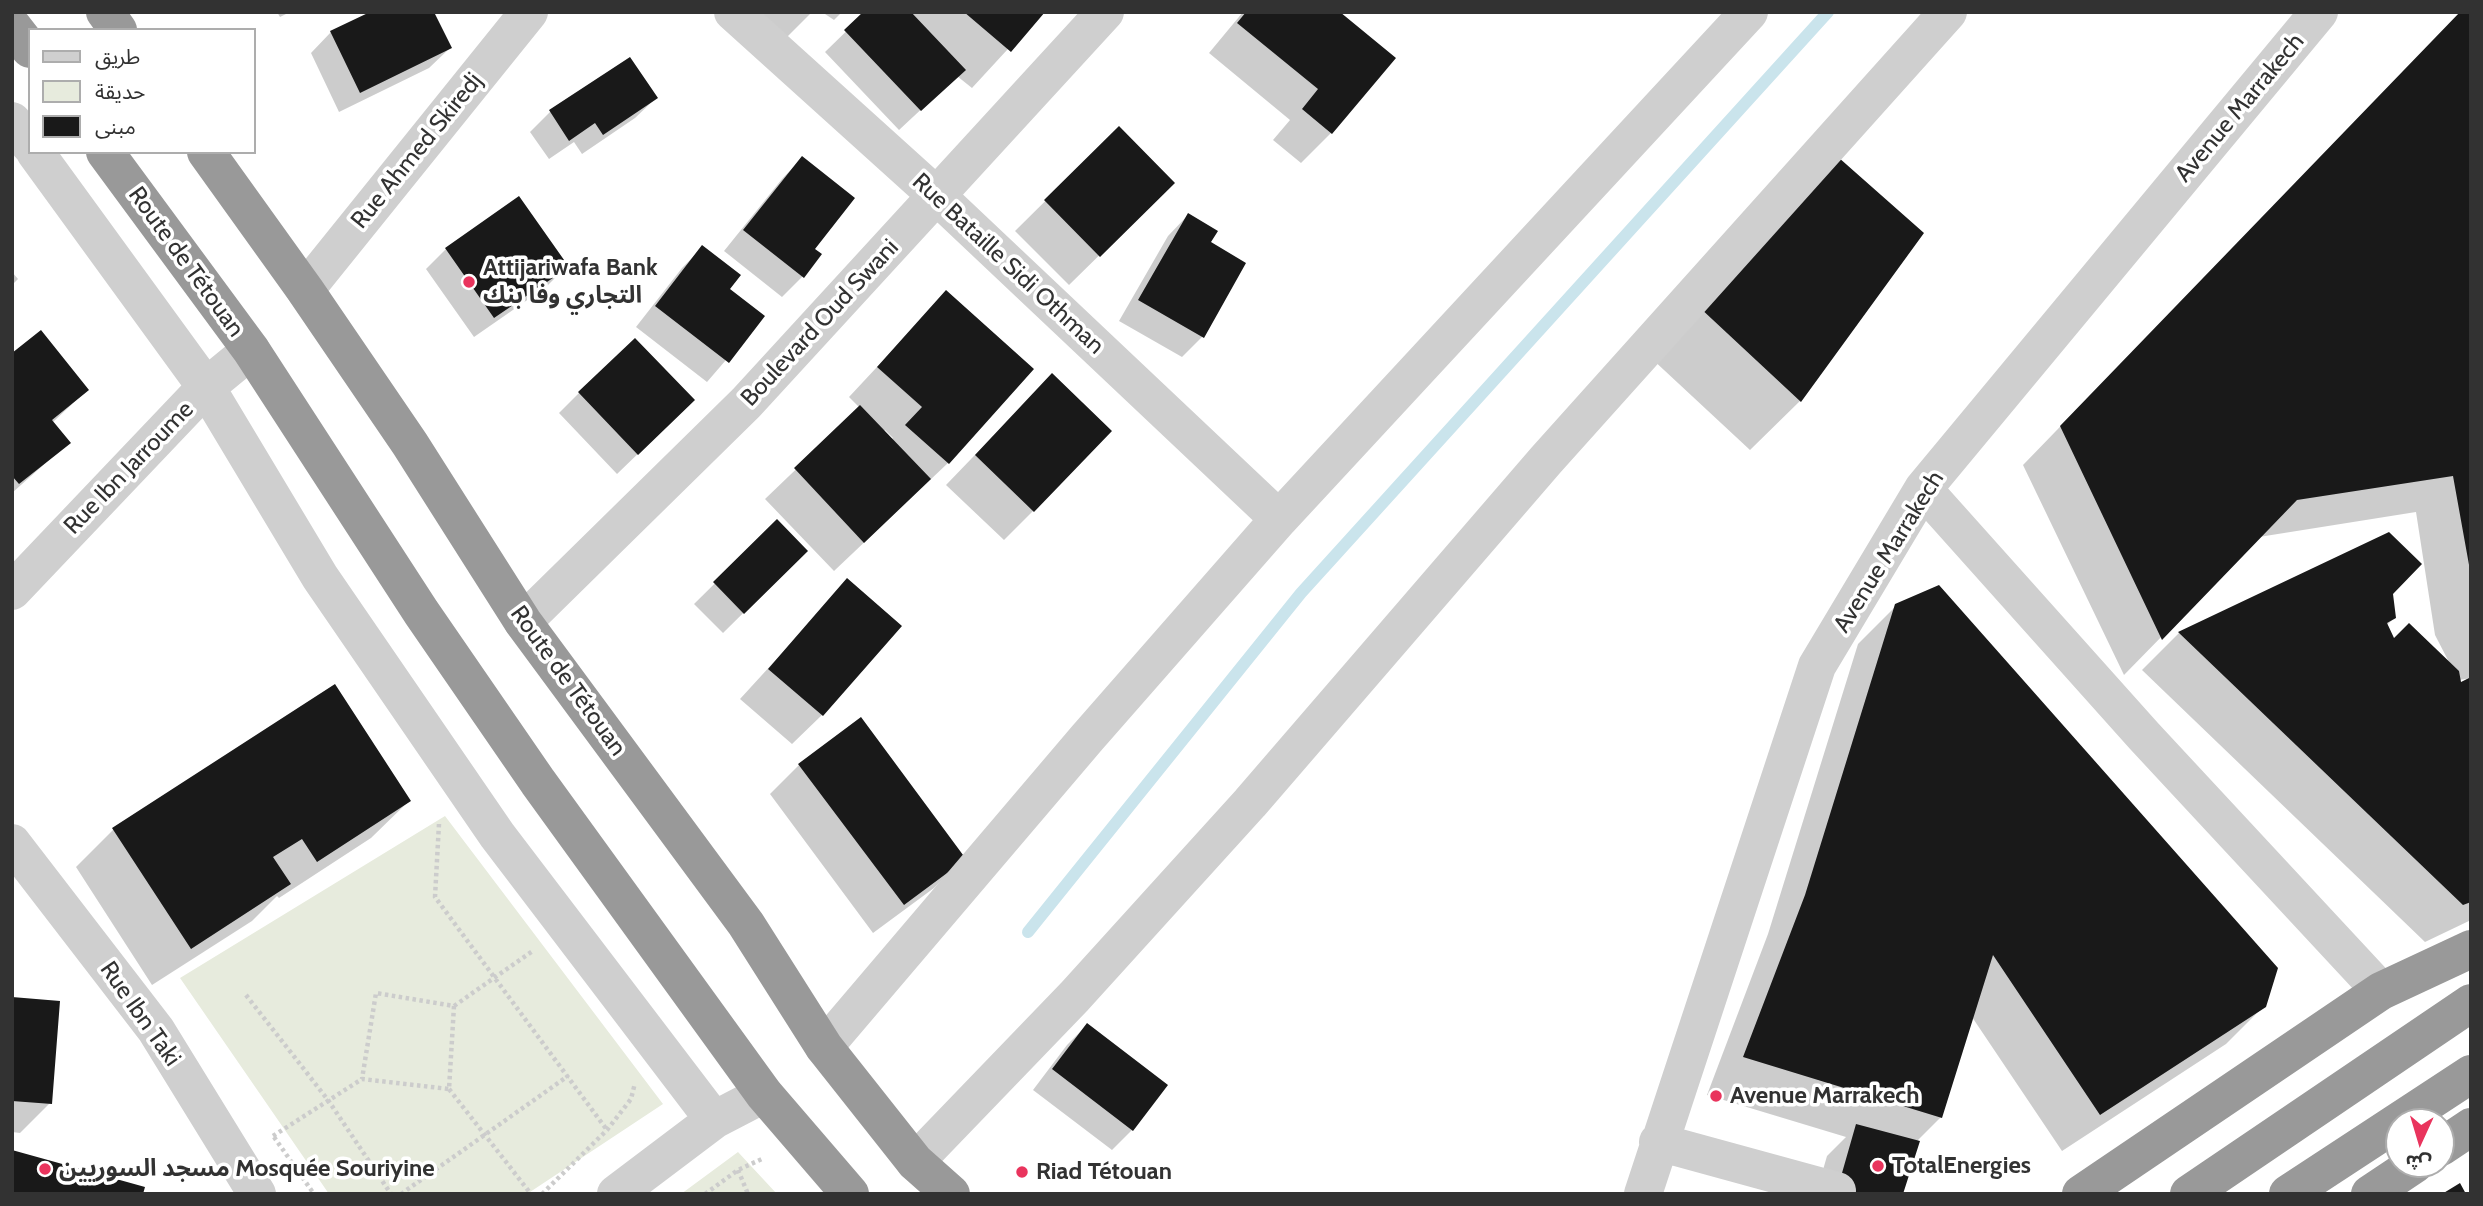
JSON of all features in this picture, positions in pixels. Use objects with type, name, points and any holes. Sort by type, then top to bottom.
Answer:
[{"type":"highway","points":[[106,12],[117,28]]},
{"type":"highway","points":[[12,26],[28,46]]},
{"type":"highway","name":"Route de Tétouan","points":[[106,154],[251,350],[406,589],[514,748],[764,1094],[850,1194]]},
{"type":"highway","name":"Route de Tétouan","points":[[207,154],[305,290],[410,444],[523,622],[746,924],[824,1047],[915,1162],[951,1194]]},
{"type":"highway","points":[[2081,1194],[2381,991],[2471,949]]},
{"type":"highway","points":[[2189,1194],[2471,1003]]},
{"type":"highway","points":[[2288,1194],[2471,1074]]},
{"type":"highway","points":[[2455,1138],[2471,1127]]},
{"type":"highway","points":[[2370,1194],[2394,1178]]},
{"type":"street","name":"Rue Ahmed Skiredj","points":[[305,290],[529,12]]},
{"type":"street","name":"Rue Bataille Sidi Othman","points":[[733,12],[938,197],[1279,519]]},
{"type":"street","name":"Boulevard Oud Swani","points":[[523,622],[746,403],[938,197],[1105,12]]},
{"type":"street","points":[[824,1047],[1087,738],[1279,519],[1749,12]]},
{"type":"street","points":[[915,1162],[1074,998],[1241,813],[1546,460],[1948,12]]},
{"type":"street","name":"Avenue Marrakech","points":[[1643,1194],[1817,666],[1923,489],[2319,12]]},
{"type":"street","points":[[12,121],[28,142]]},
{"type":"street","points":[[36,154],[206,387],[320,576],[497,835],[715,1120]]},
{"type":"street","name":"Rue Ibn Jarroume","points":[[12,592],[206,387],[251,350]]},
{"type":"street","points":[[1923,489],[2381,991]]},
{"type":"street","name":"Rue Ibn Taki","points":[[12,843],[156,1030],[257,1194]]},
{"type":"street","points":[[616,1194],[715,1120],[764,1094]]},
{"type":"street","points":[[1658,1142],[1837,1191]]},
{"type":"path","points":[[440,818],[435,897],[607,1130]]},
{"type":"path","points":[[362,1079],[376,993],[454,1006],[567,926]]},
{"type":"path","points":[[246,995],[328,1100],[391,1194]]},
{"type":"path","points":[[454,1006],[449,1088],[531,1194]]},
{"type":"path","points":[[401,1194],[568,1076]]},
{"type":"path","points":[[273,1136],[362,1079],[449,1088]]},
{"type":"path","points":[[705,1194],[738,1170],[764,1158],[772,1167]]},
{"type":"path","points":[[738,1170],[748,1194]]},
{"type":"green space","points":[[445,816],[663,1104],[527,1194],[329,1194],[180,978]]},
{"type":"green space","points":[[738,1152],[777,1194],[681,1194]]},
{"type":"building","points":[[370,12],[434,12],[452,48],[360,93],[330,31]]},
{"type":"building","points":[[863,12],[911,12],[966,70],[921,111],[844,30]]},
{"type":"building","points":[[964,12],[1045,12],[1011,52]]},
{"type":"building","points":[[1246,12],[1340,12],[1396,58],[1332,134],[1302,109],[1318,89],[1237,23]]},
{"type":"building","points":[[2460,12],[2471,12],[2471,576],[2453,476],[2297,500],[2162,640],[2060,426]]},
{"type":"building","points":[[630,57],[658,98],[603,135],[595,123],[569,141],[549,110]]},
{"type":"building","points":[[1119,126],[1175,183],[1100,257],[1044,200]]},
{"type":"building","points":[[802,156],[855,198],[815,249],[822,254],[804,278],[743,230]]},
{"type":"building","points":[[1838,157],[1924,233],[1801,402],[1698,306]]},
{"type":"building","points":[[519,196],[569,267],[494,318],[445,248]]},
{"type":"building","points":[[1188,213],[1218,231],[1211,242],[1246,263],[1204,338],[1138,300]]},
{"type":"building","points":[[702,245],[741,275],[730,289],[765,316],[729,363],[655,306]]},
{"type":"building","points":[[946,290],[1034,369],[949,464],[905,425],[922,407],[877,367]]},
{"type":"building","points":[[41,330],[89,390],[52,420],[71,443],[19,484],[12,476],[12,353]]},
{"type":"building","points":[[635,338],[695,400],[638,455],[578,392]]},
{"type":"building","points":[[1052,373],[1112,431],[1034,512],[975,455]]},
{"type":"building","points":[[860,405],[931,479],[864,543],[794,468]]},
{"type":"building","points":[[777,519],[808,551],[744,614],[713,582]]},
{"type":"building","points":[[2389,532],[2422,564],[2393,594],[2396,618],[2387,623],[2394,638],[2409,623],[2459,671],[2461,682],[2471,677],[2471,902],[2463,905],[2178,632]]},
{"type":"building","points":[[847,578],[902,626],[823,716],[768,669]]},
{"type":"building","points":[[1939,585],[2278,968],[2266,1007],[2100,1115],[1993,955],[1942,1118],[1743,1057],[1805,895],[1895,604]]},
{"type":"building","points":[[335,684],[411,801],[317,862],[302,839],[273,857],[291,884],[191,949],[112,828]]},
{"type":"building","points":[[861,717],[966,859],[904,905],[798,764]]},
{"type":"building","points":[[12,997],[60,1001],[52,1104],[12,1101]]},
{"type":"building","points":[[1087,1023],[1168,1085],[1133,1131],[1052,1069]]},
{"type":"building","name":"TotalEnergies","points":[[1856,1124],[1920,1141],[1903,1194],[1836,1194]]},
{"type":"building","name":"مسجد السوريين Mosquée Souriyine","points":[[12,1150],[145,1187],[143,1194],[12,1194]]},
{"type":"building","points":[[2460,1183],[2466,1194],[2442,1194]]},
{"type":"waterway","points":[[1028,932],[1301,593],[1828,12]]},
{"type":"place","name":"Attijariwafa Bank التجاري وفا بنك","points":[[469,282]]},
{"type":"place","name":"Avenue Marrakech","points":[[1716,1096]]},
{"type":"place","name":"TotalEnergies","points":[[1878,1166]]},
{"type":"place","name":"مسجد السوريين Mosquée Souriyine","points":[[45,1169]]},
{"type":"place","name":"Riad Tétouan","points":[[1022,1172]]}]
